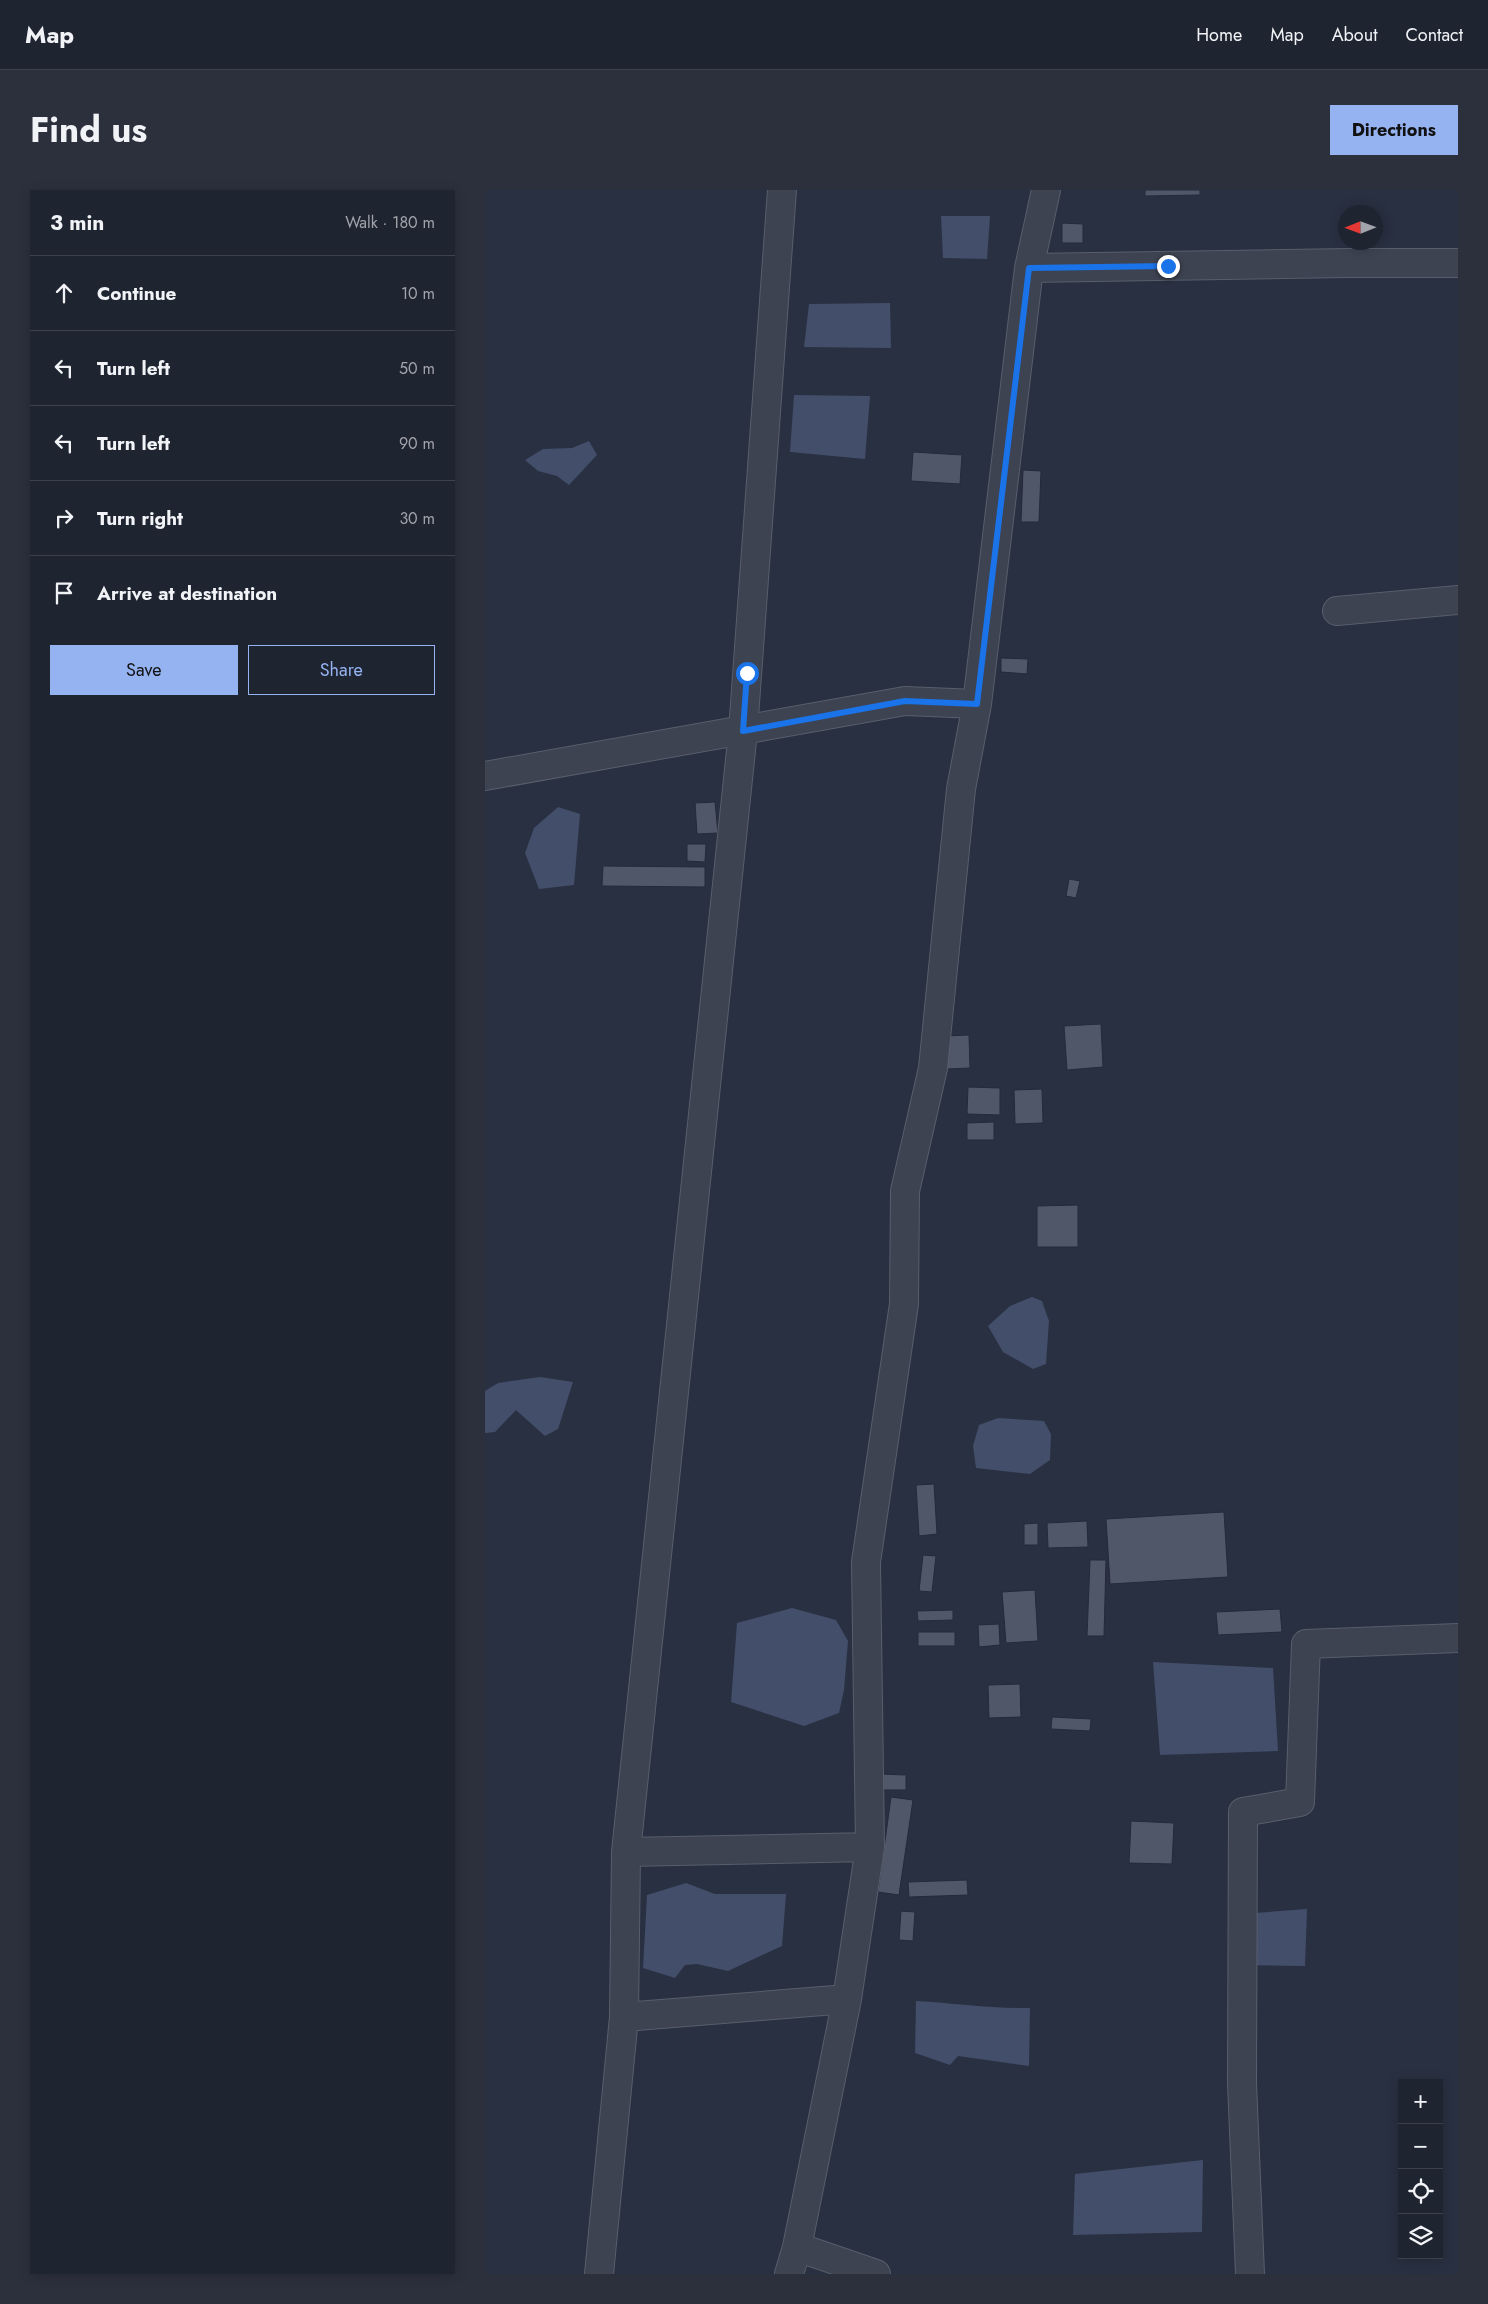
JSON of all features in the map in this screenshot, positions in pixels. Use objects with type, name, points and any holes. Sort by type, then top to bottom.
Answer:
[{"type":"street","points":[[599,2274],[624,2016],[626,1852],[743,731],[782,190]]},
{"type":"street","points":[[789,2274],[797,2247],[847,1999],[870,1847],[866,1562],[904,1304],[905,1191],[933,1068],[961,789],[977,704],[1029,268],[1046,190]]},
{"type":"street","points":[[1029,268],[1458,263]]},
{"type":"street","points":[[1337,611],[1458,600]]},
{"type":"street","points":[[485,776],[905,701],[977,704]]},
{"type":"street","points":[[1250,2274],[1242,2083],[1243,1812],[1301,1802],[1306,1644],[1458,1638]]},
{"type":"street","points":[[626,1852],[870,1847]]},
{"type":"street","points":[[624,2016],[847,1999]]},
{"type":"street","points":[[797,2247],[876,2274]]},
{"type":"water","points":[[941,216],[990,216],[987,259],[943,258]]},
{"type":"water","points":[[890,303],[891,348],[804,347],[809,304]]},
{"type":"water","points":[[794,395],[870,396],[865,459],[790,452]]},
{"type":"water","points":[[589,441],[597,455],[569,485],[557,476],[538,471],[525,460],[543,449],[572,448]]},
{"type":"water","points":[[558,807],[580,814],[574,885],[539,889],[525,853],[534,828]]},
{"type":"water","points":[[1032,1297],[1042,1301],[1049,1321],[1046,1364],[1033,1369],[1003,1352],[988,1326],[1010,1306]]},
{"type":"water","points":[[540,1377],[573,1382],[558,1429],[545,1436],[516,1410],[495,1432],[485,1433],[485,1391],[498,1383]]},
{"type":"water","points":[[998,1418],[1044,1421],[1051,1434],[1050,1460],[1030,1474],[976,1468],[973,1446],[979,1425]]},
{"type":"water","points":[[792,1608],[836,1620],[848,1641],[844,1690],[839,1713],[804,1726],[731,1702],[737,1623]]},
{"type":"water","points":[[1153,1662],[1273,1668],[1278,1751],[1160,1755]]},
{"type":"water","points":[[686,1883],[715,1894],[786,1894],[782,1946],[728,1971],[697,1964],[685,1965],[675,1978],[643,1968],[647,1895]]},
{"type":"water","points":[[1307,1909],[1305,1966],[1242,1965],[1242,1914]]},
{"type":"water","points":[[916,2001],[987,2007],[1030,2008],[1029,2066],[958,2056],[950,2065],[915,2053]]},
{"type":"water","points":[[1203,2160],[1202,2232],[1073,2235],[1075,2174]]},
{"type":"building","points":[[1145,190],[1200,190],[1200,195],[1145,196]]},
{"type":"building","points":[[1062,223],[1083,224],[1083,243],[1062,243]]},
{"type":"building","points":[[913,452],[962,455],[960,484],[911,481]]},
{"type":"building","points":[[1023,470],[1041,471],[1039,522],[1021,522]]},
{"type":"building","points":[[1001,658],[1028,659],[1027,674],[1001,672]]},
{"type":"building","points":[[715,802],[718,833],[697,834],[695,803]]},
{"type":"building","points":[[687,844],[706,844],[705,862],[687,861]]},
{"type":"building","points":[[603,866],[705,867],[705,887],[602,886]]},
{"type":"building","points":[[1069,879],[1080,881],[1076,898],[1066,896]]},
{"type":"building","points":[[1101,1024],[1103,1067],[1067,1070],[1064,1026]]},
{"type":"building","points":[[969,1035],[970,1068],[947,1069],[945,1036]]},
{"type":"building","points":[[968,1087],[1000,1088],[1000,1115],[967,1114]]},
{"type":"building","points":[[1042,1089],[1043,1123],[1015,1124],[1014,1090]]},
{"type":"building","points":[[994,1122],[994,1140],[967,1140],[967,1123]]},
{"type":"building","points":[[1078,1205],[1078,1247],[1037,1247],[1037,1206]]},
{"type":"building","points":[[934,1484],[937,1534],[919,1536],[916,1485]]},
{"type":"building","points":[[1224,1512],[1228,1577],[1110,1584],[1106,1519]]},
{"type":"building","points":[[1087,1521],[1088,1547],[1048,1548],[1047,1523]]},
{"type":"building","points":[[1038,1523],[1038,1545],[1024,1545],[1024,1524]]},
{"type":"building","points":[[923,1555],[936,1556],[932,1592],[919,1591]]},
{"type":"building","points":[[1090,1560],[1106,1560],[1104,1636],[1087,1636]]},
{"type":"building","points":[[1035,1590],[1038,1641],[1006,1643],[1002,1592]]},
{"type":"building","points":[[1280,1609],[1282,1632],[1218,1635],[1216,1612]]},
{"type":"building","points":[[953,1610],[953,1620],[918,1621],[917,1611]]},
{"type":"building","points":[[999,1624],[1000,1645],[979,1647],[978,1625]]},
{"type":"building","points":[[918,1632],[955,1632],[955,1646],[918,1646]]},
{"type":"building","points":[[1020,1684],[1021,1717],[989,1718],[988,1685]]},
{"type":"building","points":[[1052,1717],[1091,1719],[1090,1731],[1051,1729]]},
{"type":"building","points":[[879,1774],[906,1775],[906,1790],[880,1790]]},
{"type":"building","points":[[891,1797],[913,1800],[899,1895],[878,1892]]},
{"type":"building","points":[[1131,1821],[1174,1823],[1172,1864],[1129,1863]]},
{"type":"building","points":[[967,1880],[968,1895],[909,1897],[908,1882]]},
{"type":"building","points":[[901,1911],[915,1912],[913,1941],[899,1940]]},
{"type":"route","points":[[747,673],[743,731],[905,701],[977,704],[993,583],[1029,268],[1168,266]]}]
